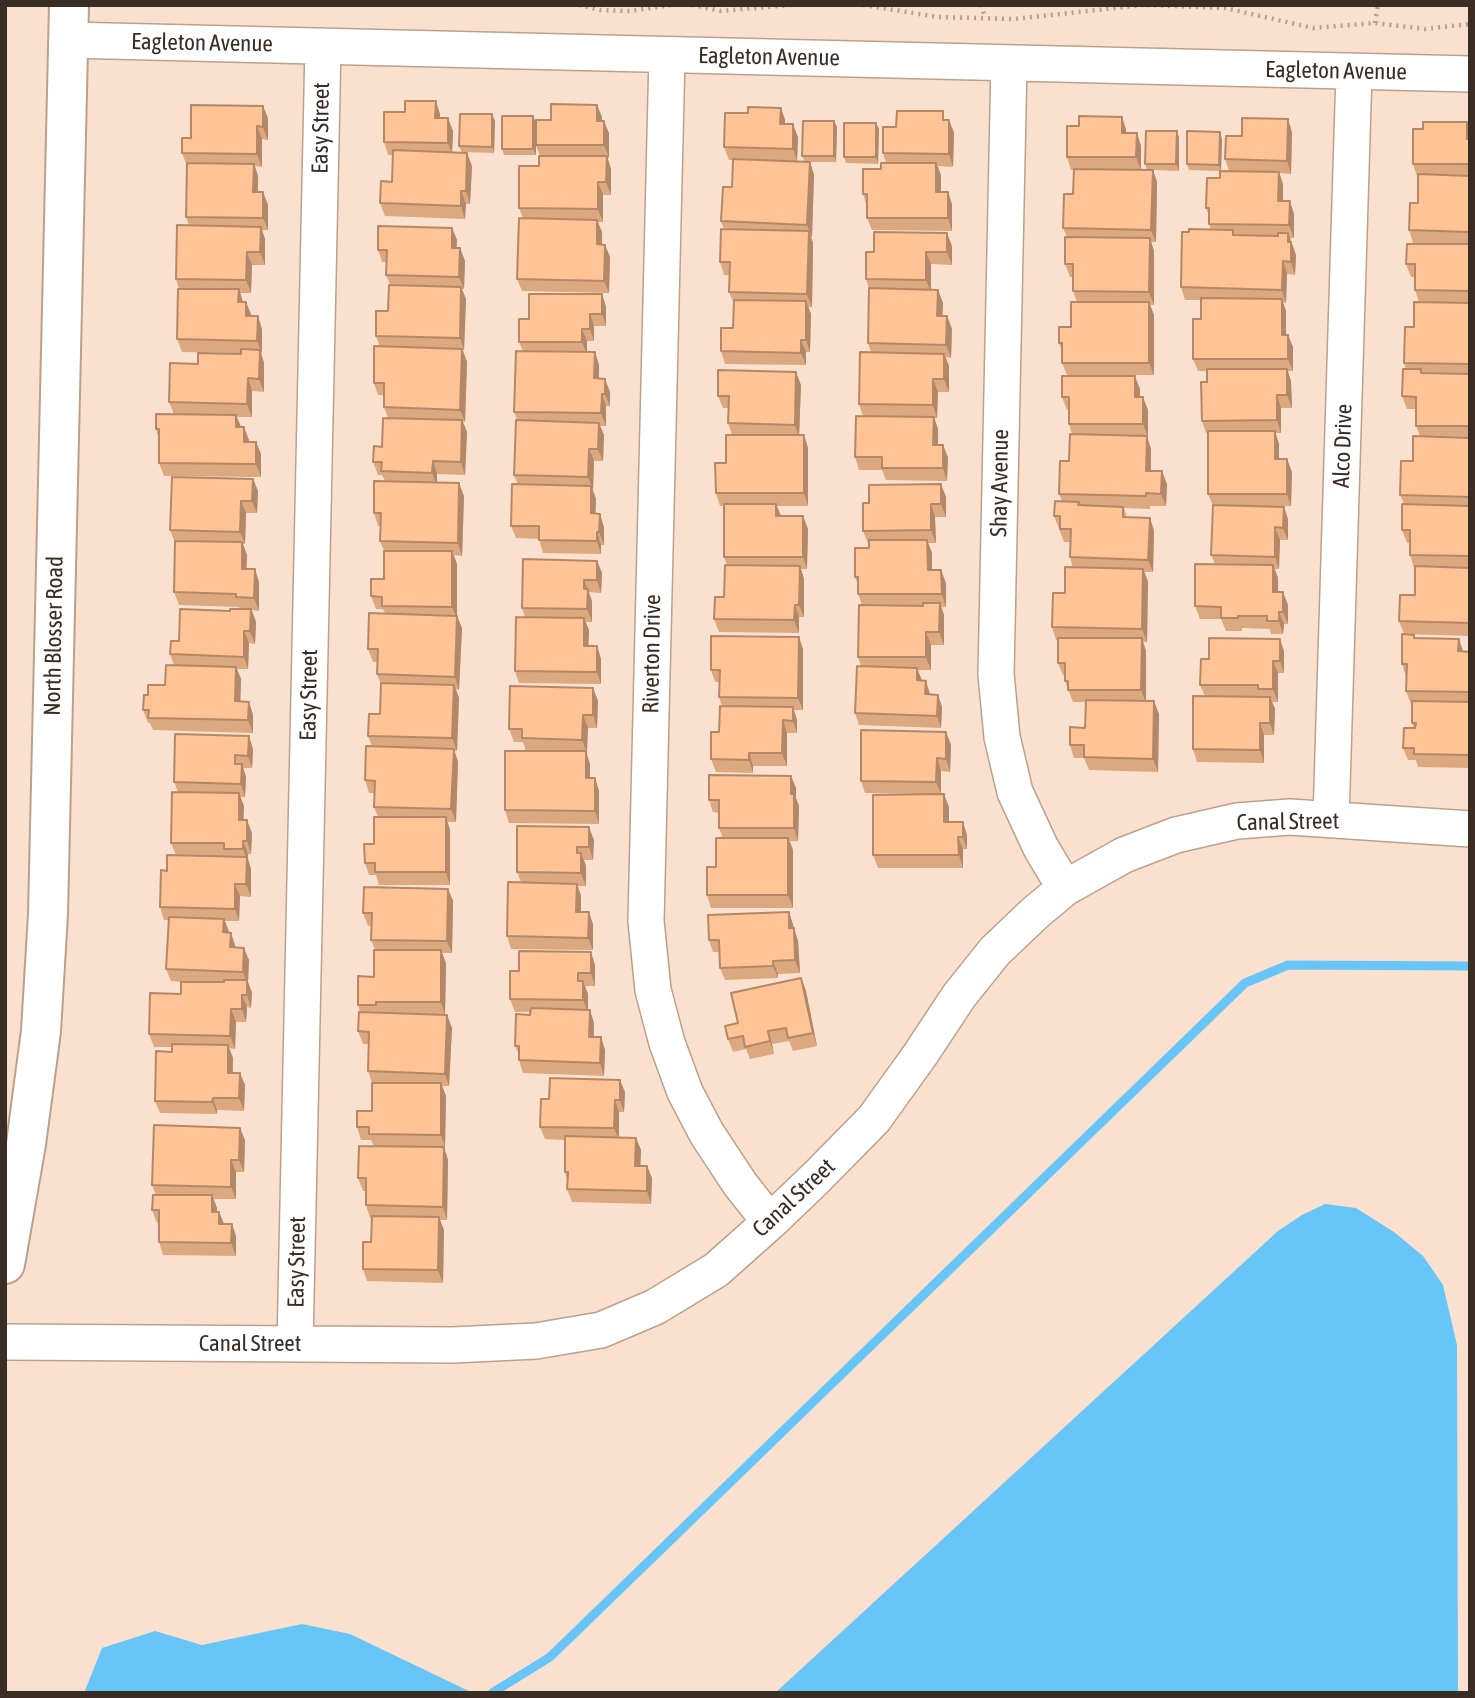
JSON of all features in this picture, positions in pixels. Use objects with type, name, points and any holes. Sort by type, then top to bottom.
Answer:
[{"type":"street","name":"Eagleton Avenue","points":[[69,22],[323,46],[1470,74]]},
{"type":"street","name":"North Blosser Road","points":[[5,1264],[26,1144],[41,1031],[48,914],[69,22]]},
{"type":"street","name":"Easy Street","points":[[295,1344],[323,46]]},
{"type":"street","name":"Riverton Drive","points":[[667,55],[646,921],[653,990],[667,1043],[685,1092],[707,1134],[740,1184],[770,1222]]},
{"type":"street","name":"Shay Avenue","points":[[1009,63],[996,674],[1002,737],[1015,792],[1041,848],[1065,888]]},
{"type":"street","name":"Alco Drive","points":[[1331,819],[1354,72]]},
{"type":"street","name":"Canal Street","points":[[5,1342],[453,1345],[536,1341],[601,1330],[655,1307],[716,1270],[770,1222],[874,1119],[959,996],[995,951],[1034,913],[1065,888],[1124,855],[1176,835],[1237,821],[1290,817],[1470,829]]},
{"type":"path","points":[[579,5],[600,10],[630,11],[672,5]]},
{"type":"path","points":[[692,5],[721,11],[792,5]]},
{"type":"path","points":[[863,5],[938,17],[1013,19],[1145,5],[1225,8],[1313,28],[1375,23],[1425,29],[1470,24]]},
{"type":"path","points":[[981,5],[985,18]]},
{"type":"path","points":[[1375,23],[1378,5]]},
{"type":"water","points":[[1325,1204],[1356,1208],[1394,1232],[1423,1256],[1443,1285],[1457,1345],[1458,1693],[775,1693],[1278,1231]]},
{"type":"water","points":[[302,1624],[350,1634],[473,1693],[84,1693],[102,1648],[155,1631],[202,1645]]},
{"type":"building","points":[[405,101],[436,101],[435,118],[448,118],[448,143],[384,142],[384,112],[405,112]]},
{"type":"building","points":[[551,104],[597,105],[597,121],[604,121],[604,145],[536,145],[536,120],[551,120]]},
{"type":"building","points":[[191,105],[263,106],[263,127],[257,126],[257,154],[182,153],[182,138],[191,138]]},
{"type":"building","points":[[748,107],[781,108],[780,124],[793,124],[793,149],[724,147],[725,113],[748,113]]},
{"type":"building","points":[[897,111],[943,111],[943,120],[949,120],[949,154],[883,153],[883,127],[896,127]]},
{"type":"building","points":[[460,114],[492,114],[492,147],[459,146]]},
{"type":"building","points":[[502,116],[533,116],[533,149],[502,149]]},
{"type":"building","points":[[1079,116],[1122,117],[1122,133],[1137,133],[1136,157],[1067,157],[1067,126],[1079,126]]},
{"type":"building","points":[[1242,118],[1288,119],[1287,161],[1225,159],[1226,136],[1242,136]]},
{"type":"building","points":[[803,121],[834,121],[834,156],[802,156]]},
{"type":"building","points":[[1423,122],[1467,122],[1470,164],[1413,164],[1413,129],[1423,129]]},
{"type":"building","points":[[844,123],[876,123],[876,157],[844,157]]},
{"type":"building","points":[[1146,131],[1177,131],[1176,164],[1145,164]]},
{"type":"building","points":[[1187,131],[1220,132],[1219,165],[1187,164]]},
{"type":"building","points":[[393,150],[467,153],[466,191],[461,191],[461,206],[380,203],[381,181],[392,182]]},
{"type":"building","points":[[539,156],[607,156],[606,182],[598,182],[598,209],[519,208],[519,166],[539,166]]},
{"type":"building","points":[[733,159],[810,162],[807,225],[721,221],[723,187],[732,187]]},
{"type":"building","points":[[187,163],[254,164],[253,192],[263,192],[263,218],[186,217]]},
{"type":"building","points":[[881,163],[936,163],[936,192],[948,192],[948,218],[867,218],[863,169],[881,169]]},
{"type":"building","points":[[1074,169],[1153,170],[1151,230],[1063,228],[1064,194],[1073,194]]},
{"type":"building","points":[[1220,171],[1279,172],[1278,201],[1290,201],[1289,225],[1209,224],[1209,208],[1206,208],[1207,178],[1220,178]]},
{"type":"building","points":[[1418,174],[1470,176],[1470,232],[1409,230],[1410,203],[1418,203]]},
{"type":"building","points":[[519,218],[597,220],[597,244],[605,245],[604,281],[517,279]]},
{"type":"building","points":[[177,225],[261,227],[260,252],[247,252],[246,280],[176,279]]},
{"type":"building","points":[[378,226],[452,228],[452,248],[460,248],[459,277],[386,275],[387,250],[378,250]]},
{"type":"building","points":[[721,229],[809,231],[807,294],[729,292],[730,262],[720,262]]},
{"type":"building","points":[[1189,229],[1233,230],[1233,235],[1278,236],[1278,233],[1288,233],[1291,262],[1283,261],[1282,290],[1181,287],[1182,232],[1189,232]]},
{"type":"building","points":[[874,232],[947,233],[947,252],[926,252],[926,280],[866,279],[866,252],[874,252]]},
{"type":"building","points":[[1065,237],[1150,238],[1149,292],[1073,291],[1073,264],[1065,264]]},
{"type":"building","points":[[1407,244],[1470,244],[1470,291],[1415,290],[1415,264],[1406,264]]},
{"type":"building","points":[[389,285],[461,287],[460,338],[376,336],[376,311],[388,311]]},
{"type":"building","points":[[869,288],[938,290],[937,316],[947,316],[946,345],[868,343]]},
{"type":"building","points":[[178,289],[239,289],[238,302],[246,302],[246,316],[258,316],[257,341],[177,339]]},
{"type":"building","points":[[529,294],[602,294],[602,314],[590,314],[590,329],[582,329],[582,342],[519,342],[519,319],[529,319]]},
{"type":"building","points":[[1201,298],[1282,299],[1282,335],[1288,335],[1288,359],[1193,359],[1193,319],[1201,319]]},
{"type":"building","points":[[734,300],[806,301],[806,340],[801,340],[801,353],[721,351],[721,328],[733,328]]},
{"type":"building","points":[[1071,302],[1149,302],[1149,363],[1062,363],[1059,327],[1071,327]]},
{"type":"building","points":[[1414,302],[1470,303],[1470,364],[1404,363],[1405,327],[1414,327]]},
{"type":"building","points":[[374,346],[462,349],[460,410],[384,407],[384,383],[374,383]]},
{"type":"building","points":[[241,349],[260,350],[259,379],[248,378],[247,404],[169,402],[170,363],[198,364],[198,353],[241,354]]},
{"type":"building","points":[[516,351],[595,352],[594,378],[605,379],[601,413],[514,412]]},
{"type":"building","points":[[860,352],[944,354],[944,379],[933,379],[933,405],[859,404]]},
{"type":"building","points":[[1207,369],[1287,369],[1287,395],[1277,395],[1277,420],[1202,421],[1201,382],[1207,382]]},
{"type":"building","points":[[1403,369],[1421,369],[1421,373],[1470,374],[1470,426],[1416,426],[1416,397],[1402,396]]},
{"type":"building","points":[[718,370],[796,372],[795,425],[728,423],[729,396],[718,396]]},
{"type":"building","points":[[1062,376],[1135,376],[1135,397],[1143,397],[1143,424],[1069,424],[1069,397],[1062,397]]},
{"type":"building","points":[[156,414],[236,415],[236,427],[244,427],[244,442],[256,442],[256,464],[159,463]]},
{"type":"building","points":[[856,416],[934,417],[933,445],[943,445],[943,468],[882,468],[882,457],[855,457]]},
{"type":"building","points":[[383,418],[462,420],[461,462],[433,461],[432,473],[381,471],[382,462],[373,462],[374,446],[382,447]]},
{"type":"building","points":[[516,420],[599,423],[598,449],[589,449],[588,477],[514,475]]},
{"type":"building","points":[[1208,431],[1275,431],[1275,459],[1287,459],[1287,494],[1208,494]]},
{"type":"building","points":[[1070,434],[1147,436],[1146,471],[1162,471],[1161,494],[1059,494],[1060,461],[1069,461]]},
{"type":"building","points":[[726,435],[804,435],[804,493],[716,493],[715,463],[726,463]]},
{"type":"building","points":[[1413,436],[1470,438],[1470,497],[1400,495],[1401,461],[1413,461]]},
{"type":"building","points":[[172,477],[253,479],[252,501],[241,501],[240,532],[170,530]]},
{"type":"building","points":[[374,481],[459,483],[458,543],[380,541],[381,513],[374,513]]},
{"type":"building","points":[[512,484],[591,486],[591,513],[600,514],[597,541],[539,540],[539,526],[511,526]]},
{"type":"building","points":[[941,484],[941,504],[931,504],[931,530],[863,531],[863,503],[869,503],[869,485]]},
{"type":"building","points":[[1055,501],[1123,507],[1123,517],[1150,518],[1148,560],[1070,557],[1071,529],[1060,529],[1060,516],[1054,516]]},
{"type":"building","points":[[724,504],[776,504],[776,516],[803,516],[803,557],[724,557]]},
{"type":"building","points":[[1402,504],[1470,506],[1470,556],[1410,555],[1410,530],[1402,530]]},
{"type":"building","points":[[1213,505],[1284,507],[1283,528],[1275,527],[1275,557],[1211,555]]},
{"type":"building","points":[[869,540],[927,540],[928,570],[941,570],[942,594],[858,594],[855,548],[869,548]]},
{"type":"building","points":[[175,541],[242,542],[242,569],[255,569],[254,598],[236,597],[236,594],[174,592]]},
{"type":"building","points":[[384,551],[452,551],[452,607],[382,606],[382,597],[371,596],[371,579],[384,579]]},
{"type":"building","points":[[523,559],[597,561],[597,580],[584,580],[584,589],[588,589],[587,609],[522,608]]},
{"type":"building","points":[[1195,564],[1273,565],[1273,592],[1283,592],[1283,612],[1279,612],[1279,621],[1267,621],[1267,616],[1221,618],[1221,607],[1195,606]]},
{"type":"building","points":[[725,565],[800,566],[799,605],[795,605],[794,620],[714,619],[715,597],[724,597]]},
{"type":"building","points":[[1415,566],[1470,568],[1470,623],[1399,621],[1400,595],[1415,595]]},
{"type":"building","points":[[1065,567],[1143,569],[1142,629],[1052,627],[1053,593],[1065,593]]},
{"type":"building","points":[[923,603],[940,603],[939,632],[926,632],[926,657],[858,657],[859,605],[923,606]]},
{"type":"building","points":[[180,609],[251,609],[250,631],[244,631],[244,657],[170,654],[171,641],[179,641]]},
{"type":"building","points":[[369,613],[457,616],[455,677],[377,674],[378,649],[368,649]]},
{"type":"building","points":[[516,617],[584,618],[584,646],[597,646],[597,672],[515,671]]},
{"type":"building","points":[[1402,634],[1414,635],[1414,638],[1459,639],[1458,651],[1470,652],[1470,692],[1406,691],[1407,664],[1402,664]]},
{"type":"building","points":[[711,636],[799,637],[798,698],[719,697],[720,670],[711,670]]},
{"type":"building","points":[[1058,638],[1142,638],[1141,690],[1068,690],[1065,663],[1058,663]]},
{"type":"building","points":[[1209,638],[1280,639],[1280,661],[1273,661],[1273,689],[1258,689],[1258,685],[1200,685],[1201,659],[1209,659]]},
{"type":"building","points":[[166,665],[236,667],[235,701],[249,702],[248,720],[148,718],[149,710],[143,710],[144,695],[148,695],[148,685],[165,685]]},
{"type":"building","points":[[857,666],[917,668],[917,680],[926,681],[925,694],[938,695],[937,716],[855,713]]},
{"type":"building","points":[[381,683],[454,685],[452,738],[368,736],[369,714],[380,714]]},
{"type":"building","points":[[510,686],[593,688],[593,715],[583,715],[582,740],[522,738],[522,729],[509,729]]},
{"type":"building","points":[[1193,696],[1270,697],[1270,723],[1260,723],[1260,750],[1193,749]]},
{"type":"building","points":[[1086,700],[1154,701],[1153,759],[1084,757],[1084,745],[1070,745],[1070,727],[1085,728]]},
{"type":"building","points":[[1412,701],[1470,702],[1470,755],[1414,754],[1414,748],[1403,748],[1404,728],[1415,728],[1416,723],[1412,723]]},
{"type":"building","points":[[720,706],[793,707],[793,721],[783,720],[782,753],[749,753],[749,760],[711,759],[711,732],[719,732]]},
{"type":"building","points":[[861,730],[946,732],[946,759],[937,758],[936,782],[861,781]]},
{"type":"building","points":[[175,734],[249,736],[248,756],[235,755],[235,764],[242,764],[241,784],[174,782]]},
{"type":"building","points":[[366,746],[454,749],[451,809],[374,807],[375,781],[365,780]]},
{"type":"building","points":[[505,751],[586,751],[586,778],[595,778],[595,811],[505,810]]},
{"type":"building","points":[[709,775],[791,776],[794,828],[719,828],[719,800],[709,800]]},
{"type":"building","points":[[172,792],[239,793],[239,820],[247,820],[247,841],[243,841],[243,849],[224,849],[224,843],[171,843]]},
{"type":"building","points":[[944,794],[944,822],[963,822],[963,837],[958,837],[959,855],[873,855],[873,795]]},
{"type":"building","points":[[374,817],[446,817],[446,872],[375,872],[375,863],[365,863],[364,844],[374,844]]},
{"type":"building","points":[[517,826],[589,827],[589,847],[577,847],[577,853],[581,853],[581,873],[517,872]]},
{"type":"building","points":[[716,838],[788,838],[788,895],[707,895],[707,867],[716,867]]},
{"type":"building","points":[[167,855],[247,857],[246,884],[235,884],[235,909],[160,907],[161,870],[167,871]]},
{"type":"building","points":[[508,882],[577,884],[576,912],[589,912],[588,938],[507,936]]},
{"type":"building","points":[[364,887],[448,889],[447,941],[371,940],[372,913],[363,913]]},
{"type":"building","points":[[789,912],[789,928],[794,928],[795,960],[773,961],[773,966],[720,968],[719,940],[709,940],[708,915]]},
{"type":"building","points":[[169,917],[224,919],[223,932],[231,933],[230,947],[244,948],[243,972],[166,969]]},
{"type":"building","points":[[374,950],[441,950],[441,1002],[376,1002],[376,1005],[358,1005],[358,976],[374,977]]},
{"type":"building","points":[[519,951],[591,952],[591,973],[578,973],[578,981],[583,981],[583,1000],[510,999],[510,971],[519,971]]},
{"type":"building","points":[[801,978],[813,1033],[788,1038],[786,1028],[768,1031],[770,1041],[745,1047],[743,1036],[728,1039],[725,1026],[738,1023],[731,993]]},
{"type":"building","points":[[247,980],[247,995],[242,995],[242,1009],[231,1009],[230,1036],[149,1034],[150,993],[181,994],[181,982]]},
{"type":"building","points":[[531,1008],[590,1010],[589,1037],[601,1037],[600,1063],[519,1060],[519,1046],[515,1046],[516,1014],[530,1015]]},
{"type":"building","points":[[359,1012],[447,1015],[445,1074],[368,1071],[369,1032],[358,1031]]},
{"type":"building","points":[[172,1044],[228,1045],[228,1073],[240,1073],[239,1098],[213,1098],[212,1102],[155,1101],[156,1051],[172,1052]]},
{"type":"building","points":[[550,1078],[620,1080],[620,1100],[615,1100],[614,1128],[540,1127],[541,1099],[549,1099]]},
{"type":"building","points":[[372,1083],[441,1083],[441,1135],[369,1134],[369,1127],[357,1127],[357,1111],[372,1111]]},
{"type":"building","points":[[154,1125],[240,1128],[239,1160],[231,1160],[231,1187],[152,1185]]},
{"type":"building","points":[[565,1136],[636,1138],[635,1166],[647,1166],[647,1191],[567,1189]]},
{"type":"building","points":[[359,1146],[444,1147],[443,1207],[366,1205],[366,1178],[358,1178]]},
{"type":"building","points":[[153,1195],[212,1195],[212,1212],[219,1212],[219,1224],[232,1224],[231,1243],[159,1242],[159,1210],[152,1210]]},
{"type":"building","points":[[372,1216],[439,1217],[438,1270],[363,1269],[363,1242],[371,1242]]},
{"type":"waterway","points":[[492,1693],[550,1657],[1245,983],[1288,965],[1470,966]]}]
